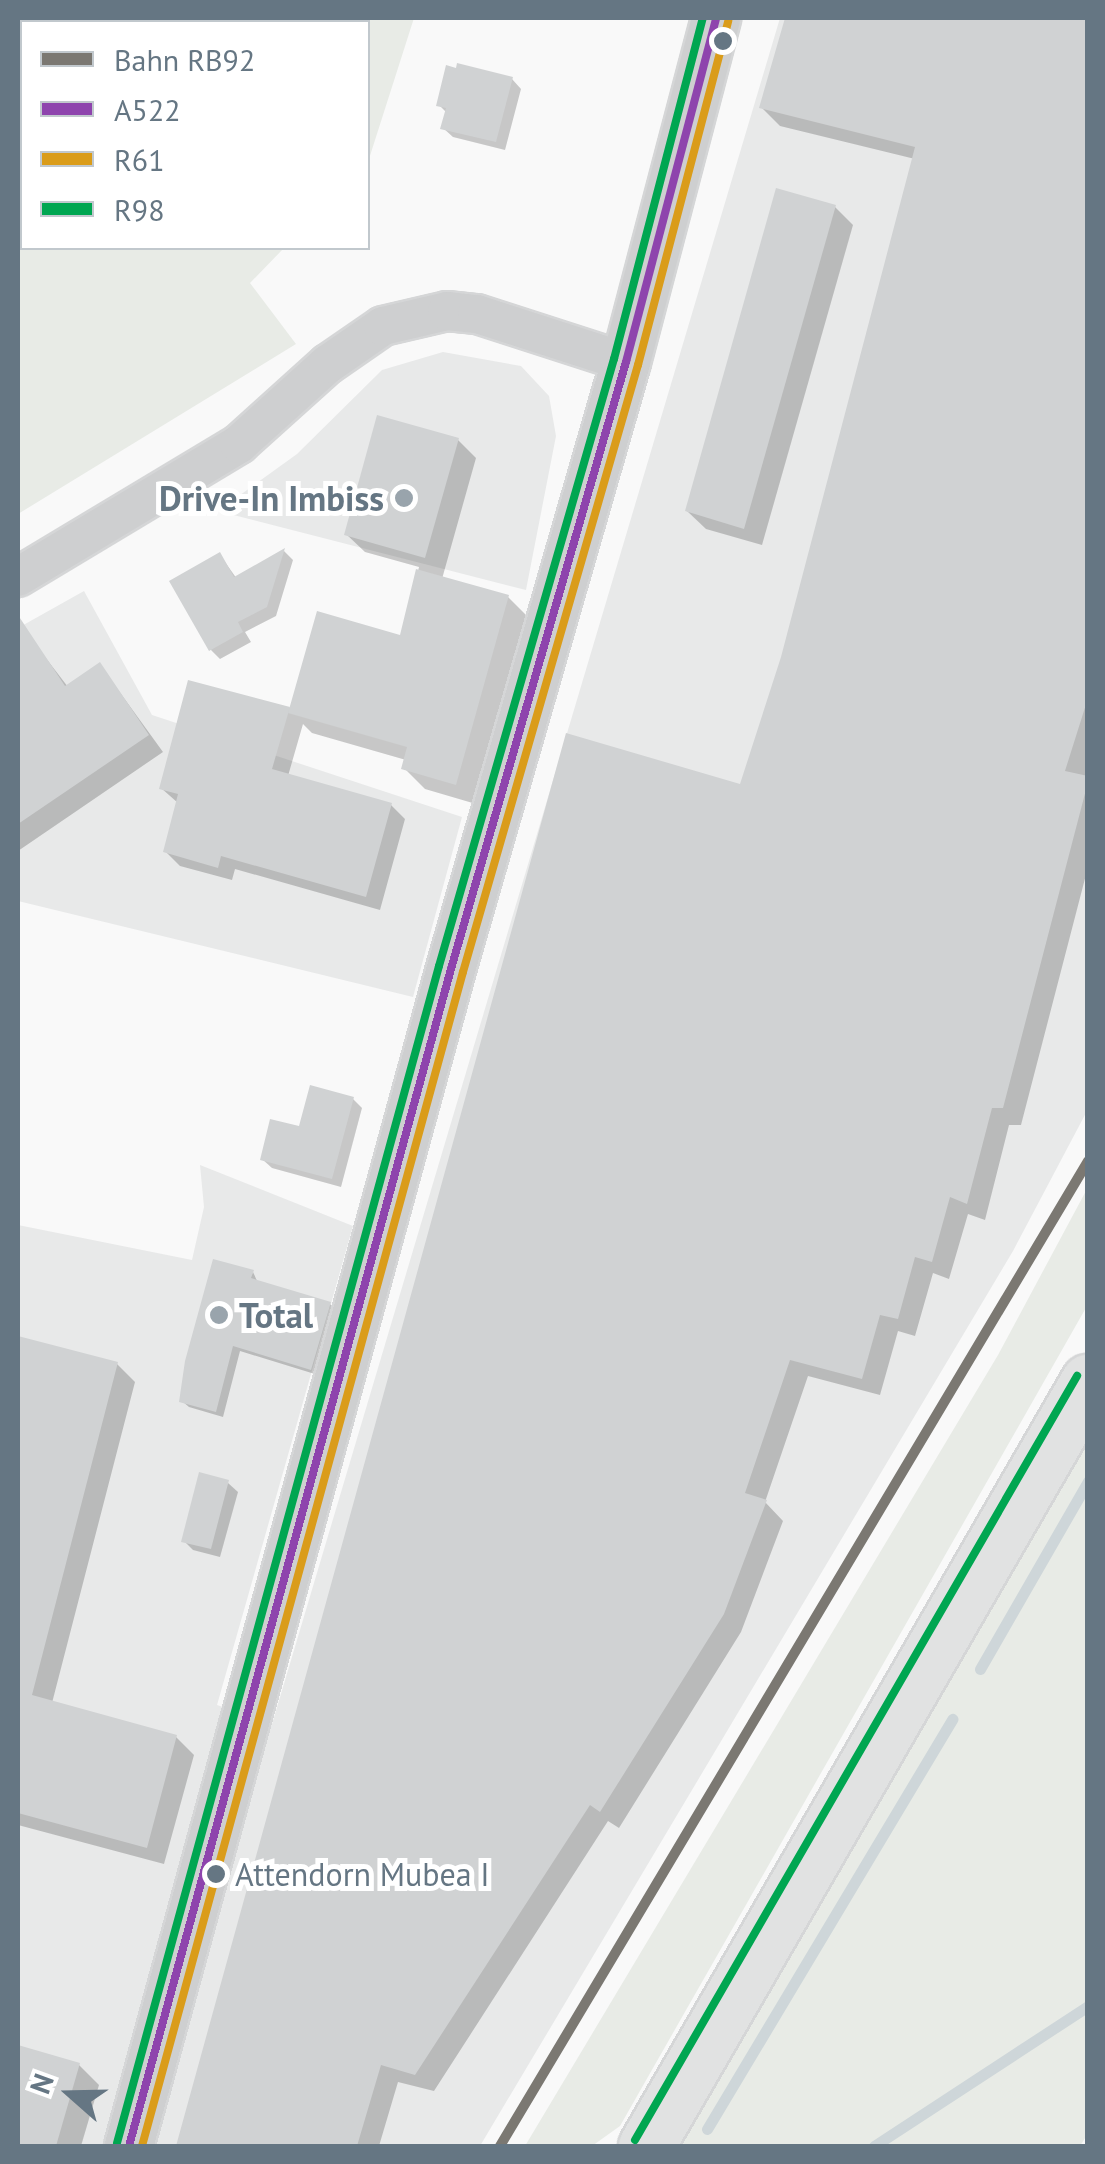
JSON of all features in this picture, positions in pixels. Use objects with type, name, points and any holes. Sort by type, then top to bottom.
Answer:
[{"type":"main road","points":[[646,2146],[1088,1382]]},
{"type":"street","points":[[128,2146],[451,969],[626,362],[716,18]]},
{"type":"street","points":[[18,577],[239,444],[328,364],[383,326],[447,311],[478,314],[626,362]]},
{"type":"shaded area","points":[[18,18],[414,18],[370,156],[370,20],[20,20],[20,250],[282,250],[250,283],[296,344],[18,514]]},
{"type":"shaded area","points":[[780,18],[1087,18],[1087,1111],[1013,1251],[480,2146],[18,2146],[18,1225],[192,1260],[204,1207],[200,1165],[353,1226],[217,1705],[272,1724]]},
{"type":"shaded area","points":[[443,352],[521,366],[549,396],[556,436],[526,590],[218,511],[297,454],[382,370]]},
{"type":"shaded area","points":[[84,591],[152,715],[462,817],[413,997],[18,901],[18,628]]},
{"type":"shaded area","points":[[1087,1189],[1087,1306],[620,2126],[592,2146],[525,2146],[998,1355]]},
{"type":"shaded area","points":[[1087,1433],[1087,2135],[1080,2146],[678,2146]]},
{"type":"building","points":[[785,18],[1088,18],[1088,698],[1065,771],[1088,776],[1088,782],[1003,1108],[992,1108],[967,1204],[950,1197],[932,1262],[915,1257],[898,1319],[880,1315],[862,1379],[790,1360],[745,1493],[767,1500],[724,1614],[600,1812],[590,1805],[415,2075],[381,2065],[357,2146],[176,2146],[566,733],[740,784],[781,657],[915,147],[759,108]]},
{"type":"building","points":[[457,63],[513,77],[496,142],[440,129],[446,108],[436,106],[446,65],[456,68]]},
{"type":"building","points":[[776,188],[836,205],[744,529],[685,511]]},
{"type":"building","points":[[377,415],[459,438],[425,558],[344,535]]},
{"type":"building","points":[[285,548],[267,607],[238,622],[243,632],[209,651],[169,581],[220,552],[234,577]]},
{"type":"building","points":[[416,569],[509,595],[456,785],[401,769],[407,747],[288,713],[317,611],[400,635]]},
{"type":"building","points":[[18,615],[65,686],[100,662],[149,735],[18,824]]},
{"type":"building","points":[[188,680],[290,707],[272,769],[392,803],[366,897],[221,856],[218,868],[163,852],[178,794],[159,789]]},
{"type":"building","points":[[310,1085],[354,1097],[332,1179],[260,1160],[270,1119],[299,1126]]},
{"type":"building","points":[[213,1259],[254,1270],[251,1278],[331,1302],[311,1370],[233,1346],[216,1412],[179,1402],[185,1361]]},
{"type":"building","points":[[18,1336],[118,1362],[32,1695],[177,1735],[147,1848],[18,1813]]},
{"type":"building","points":[[199,1472],[229,1480],[211,1549],[181,1542]]},
{"type":"building","points":[[18,2045],[80,2063],[56,2146],[18,2146]]},
{"type":"waterway","points":[[980,1669],[1088,1481]]},
{"type":"waterway","points":[[707,2129],[952,1719]]},
{"type":"waterway","points":[[874,2146],[1088,2006]]},
{"type":"rail line","name":"RB92","points":[[500,2146],[1088,1161]]},
{"type":"transit line","name":"R98","points":[[117,2143],[439,966],[614,359],[703,18]]},
{"type":"transit line","name":"A522","points":[[129,2146],[451,969],[626,362],[716,18]]},
{"type":"transit line","name":"R61","points":[[142,2146],[463,972],[638,365],[728,21]]},
{"type":"transit line","name":"R98","points":[[635,2140],[1077,1376]]},
{"type":"place","name":"Drive-In Imbiss","points":[[404,498]]},
{"type":"place","name":"Total","points":[[219,1315]]},
{"type":"place","name":"Attendorn Mubea I","points":[[216,1874]]}]
